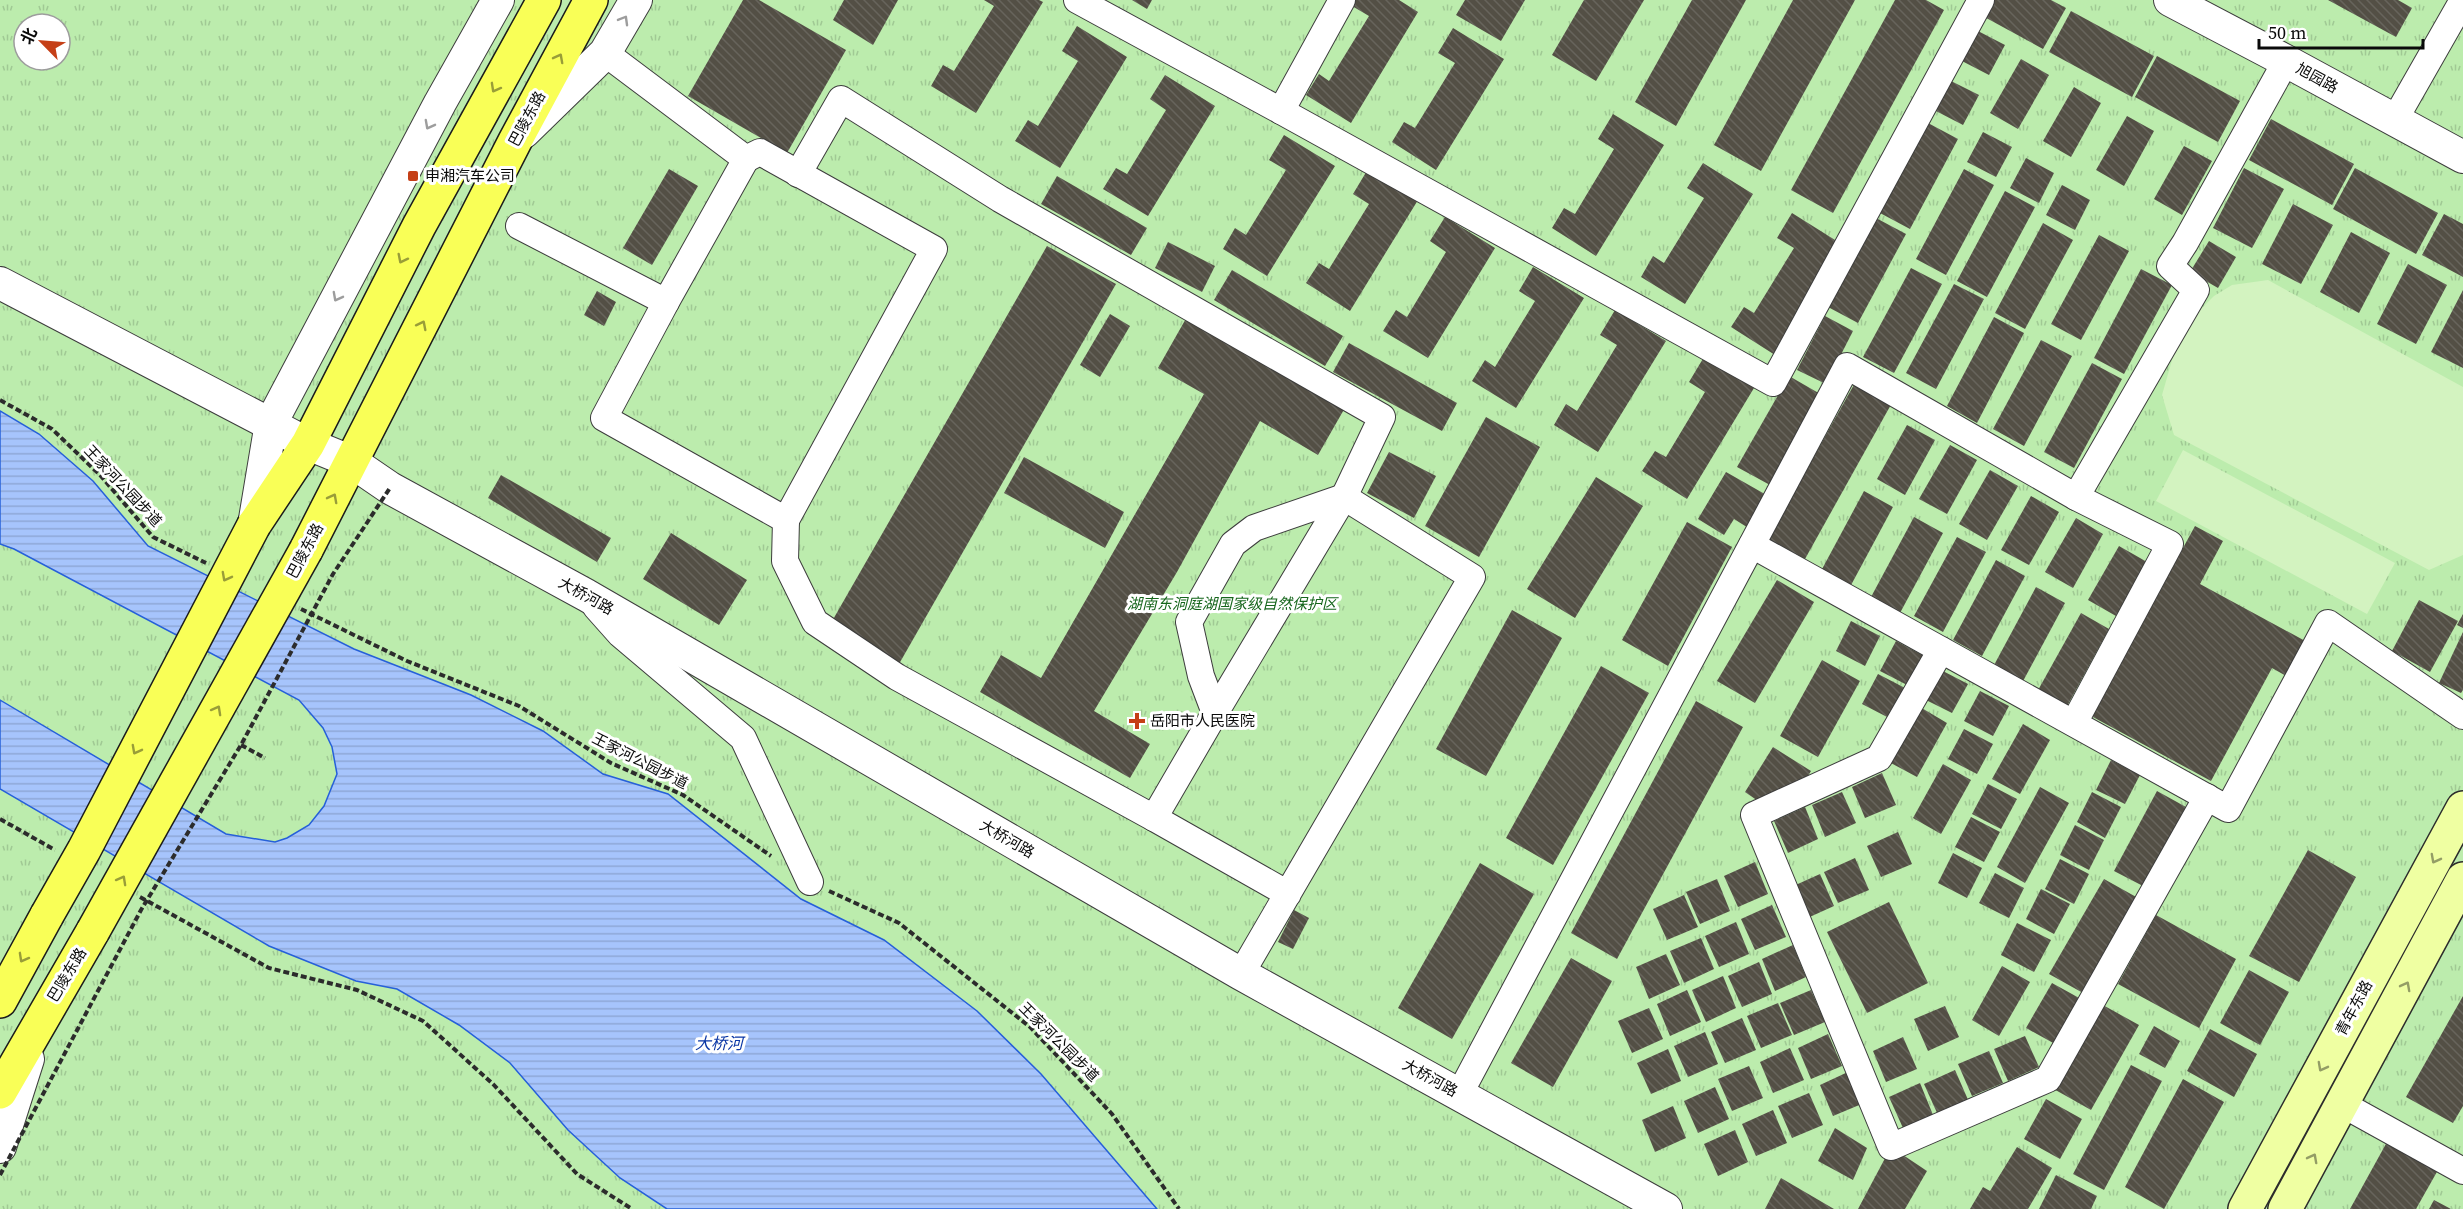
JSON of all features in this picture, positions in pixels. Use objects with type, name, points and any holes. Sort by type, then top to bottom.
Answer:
[{"type":"main road","points":[[0,1001],[84,850],[254,525],[308,444],[418,226],[544,0]]},
{"type":"main road","name":"巴陵东路","points":[[0,1092],[93,931],[306,550],[515,141],[591,0]]},
{"type":"main road","name":"青年东路","points":[[2245,1209],[2463,808]]},
{"type":"main road","points":[[2285,1209],[2463,879]]},
{"type":"street","points":[[254,525],[271,423],[440,103],[498,0]]},
{"type":"street","points":[[515,141],[605,53],[636,0]]},
{"type":"street","points":[[1077,0],[1773,383],[1981,0]]},
{"type":"street","points":[[1281,111],[1342,0]]},
{"type":"street","name":"旭园路","points":[[2170,0],[2463,157]]},
{"type":"street","points":[[2394,121],[2463,0]]},
{"type":"street","points":[[605,53],[746,159]]},
{"type":"street","points":[[2076,497],[2196,290],[2170,266],[2286,61]]},
{"type":"street","points":[[798,174],[841,99],[1000,199],[1382,417],[1344,497],[1154,818]]},
{"type":"street","points":[[786,520],[604,418],[746,159],[760,152],[934,249],[786,520],[785,561],[815,622],[897,676],[1288,894]]},
{"type":"street","points":[[519,226],[666,302]]},
{"type":"street","name":"大桥河路","points":[[0,283],[308,444],[352,462],[390,488],[586,595],[1241,974],[1666,1209]]},
{"type":"street","points":[[1460,1095],[1847,366],[2076,497],[2170,544],[2074,723]]},
{"type":"street","points":[[1215,713],[1201,676],[1189,622],[1233,544],[1254,528],[1344,497]]},
{"type":"street","points":[[1241,974],[1472,577],[1344,497]]},
{"type":"street","points":[[1752,545],[2228,809],[2328,623],[2463,716]]},
{"type":"street","points":[[586,595],[620,633],[743,738],[810,882]]},
{"type":"street","points":[[1941,650],[1879,758],[1754,815],[1891,1147],[2048,1079],[2207,797]]},
{"type":"street","points":[[0,1147],[40,1020]]},
{"type":"street","points":[[2342,1104],[2463,1171]]},
{"type":"path","name":"王家河公园步道","points":[[0,400],[52,429],[100,476],[153,537],[217,568]]},
{"type":"path","points":[[0,1175],[141,910],[241,745],[333,574],[390,488]]},
{"type":"path","name":"王家河公园步道","points":[[291,604],[407,661],[519,706],[612,763],[683,795],[810,882],[899,923],[1030,1027],[1112,1114],[1179,1209]]},
{"type":"path","points":[[241,745],[265,758]]},
{"type":"path","points":[[0,819],[62,854]]},
{"type":"path","points":[[134,894],[268,968],[357,990],[423,1021],[493,1084],[578,1174],[632,1209]]},
{"type":"green space","name":"湖南东洞庭湖国家级自然保护区","points":[[0,0],[2463,0],[2463,1209],[0,1209]]},
{"type":"green space","points":[[2268,280],[2463,387],[2463,555],[2429,570],[2174,435],[2162,395],[2177,343],[2198,312],[2214,296],[2232,285]]},
{"type":"green space","points":[[2183,450],[2395,563],[2367,614],[2156,501]]},
{"type":"water","name":"大桥河","points":[[0,411],[39,434],[93,481],[148,546],[354,649],[471,695],[543,731],[603,774],[668,794],[801,899],[884,940],[977,1011],[1041,1074],[1157,1209],[667,1209],[620,1178],[568,1130],[510,1063],[459,1025],[397,989],[356,981],[269,946],[0,789],[0,700],[226,834],[275,842],[287,838],[309,825],[324,806],[337,774],[332,747],[323,728],[299,700],[14,549],[0,544]]},
{"type":"building","points":[[743,0],[759,0],[846,50],[787,153],[688,96]]},
{"type":"building","points":[[844,0],[898,0],[873,45],[833,20]]},
{"type":"building","points":[[984,0],[1039,0],[1043,2],[976,113],[931,86],[943,65],[954,71],[994,6]]},
{"type":"building","points":[[1132,0],[1152,0],[1147,9]]},
{"type":"building","points":[[1356,0],[1399,0],[1418,12],[1351,123],[1306,95],[1319,74],[1329,81],[1369,16],[1352,6]]},
{"type":"building","points":[[1465,0],[1525,0],[1501,41],[1456,15]]},
{"type":"building","points":[[1584,0],[1644,0],[1596,81],[1552,55]]},
{"type":"building","points":[[1692,0],[1746,0],[1676,126],[1635,102]]},
{"type":"building","points":[[1793,0],[1855,0],[1761,171],[1714,145]]},
{"type":"building","points":[[1895,0],[1926,0],[1944,10],[1833,213],[1791,190]]},
{"type":"building","points":[[1987,0],[2051,0],[2066,8],[2043,49],[1979,14]]},
{"type":"building","points":[[2328,0],[2398,0],[2412,8],[2396,37]]},
{"type":"building","points":[[2071,11],[2154,56],[2132,97],[2049,52]]},
{"type":"building","points":[[1077,26],[1127,57],[1060,168],[1015,141],[1028,120],[1038,126],[1078,61],[1062,51]]},
{"type":"building","points":[[1453,28],[1504,59],[1436,170],[1392,142],[1404,122],[1415,128],[1455,63],[1438,53]]},
{"type":"building","points":[[1976,30],[2005,45],[1989,75],[1960,60]]},
{"type":"building","points":[[2157,56],[2240,101],[2218,142],[2135,97]]},
{"type":"building","points":[[2021,59],[2049,75],[2018,129],[1990,113]]},
{"type":"building","points":[[1165,75],[1215,106],[1148,216],[1103,189],[1116,168],[1127,174],[1166,110],[1150,99]]},
{"type":"building","points":[[1949,80],[1979,95],[1963,125],[1934,110]]},
{"type":"building","points":[[2074,87],[2101,103],[2071,157],[2043,141]]},
{"type":"building","points":[[1613,114],[1664,145],[1596,256],[1552,228],[1564,208],[1575,214],[1614,149],[1598,139]]},
{"type":"building","points":[[2127,116],[2154,131],[2124,186],[2096,170]]},
{"type":"building","points":[[2271,119],[2354,164],[2332,205],[2249,160]]},
{"type":"building","points":[[1928,123],[1958,139],[1910,229],[1880,213]]},
{"type":"building","points":[[1983,132],[2012,147],[1996,177],[1967,162]]},
{"type":"building","points":[[1284,135],[1335,166],[1267,276],[1223,249],[1235,228],[1246,235],[1286,170],[1269,160]]},
{"type":"building","points":[[2184,146],[2212,161],[2182,215],[2154,199]]},
{"type":"building","points":[[2026,158],[2054,173],[2039,203],[2010,188]]},
{"type":"building","points":[[1703,163],[1753,194],[1685,304],[1641,277],[1653,256],[1664,263],[1704,198],[1687,188]]},
{"type":"building","points":[[2244,168],[2284,189],[2252,248],[2213,228]]},
{"type":"building","points":[[2355,168],[2438,213],[2416,254],[2333,209]]},
{"type":"building","points":[[669,169],[698,186],[652,265],[623,248]]},
{"type":"building","points":[[1368,169],[1418,200],[1350,311],[1306,283],[1319,263],[1329,269],[1369,204],[1353,194]]},
{"type":"building","points":[[1964,169],[1994,185],[1946,275],[1916,259]]},
{"type":"building","points":[[1057,176],[1147,228],[1131,255],[1041,204]]},
{"type":"building","points":[[2062,185],[2090,200],[2075,230],[2046,215]]},
{"type":"building","points":[[2005,191],[2035,207],[1987,297],[1957,281]]},
{"type":"building","points":[[2293,204],[2333,225],[2301,284],[2262,264]]},
{"type":"building","points":[[1792,213],[1843,245],[1775,355],[1731,327],[1744,307],[1754,313],[1794,248],[1777,238]]},
{"type":"building","points":[[2444,214],[2463,224],[2463,277],[2422,255]]},
{"type":"building","points":[[1445,217],[1495,248],[1428,358],[1383,331],[1396,310],[1407,317],[1446,252],[1430,241]]},
{"type":"building","points":[[1876,218],[1906,234],[1858,323],[1828,307]]},
{"type":"building","points":[[2043,223],[2073,240],[2025,329],[1995,313]]},
{"type":"building","points":[[2351,232],[2390,253],[2359,313],[2320,292]]},
{"type":"building","points":[[2099,235],[2129,251],[2081,340],[2051,324]]},
{"type":"building","points":[[2209,241],[2236,257],[2218,288],[2190,272]]},
{"type":"building","points":[[1168,242],[1215,266],[1202,292],[1155,268]]},
{"type":"building","points":[[1047,246],[1116,284],[899,664],[831,623]]},
{"type":"building","points":[[2408,264],[2447,285],[2416,344],[2377,324]]},
{"type":"building","points":[[1533,267],[1584,298],[1516,408],[1472,381],[1485,360],[1495,367],[1535,301],[1519,291]]},
{"type":"building","points":[[1911,268],[1942,284],[1894,373],[1863,357]]},
{"type":"building","points":[[2141,269],[2172,285],[2124,374],[2094,358]]},
{"type":"building","points":[[1232,270],[1343,336],[1325,366],[1214,300]]},
{"type":"building","points":[[1954,284],[1984,299],[1936,389],[1906,373]]},
{"type":"building","points":[[2463,290],[2463,368],[2431,352]]},
{"type":"building","points":[[597,291],[616,302],[604,326],[584,315]]},
{"type":"building","points":[[1615,310],[1666,341],[1598,452],[1554,425],[1566,404],[1577,411],[1617,345],[1600,335]]},
{"type":"building","points":[[1110,314],[1130,326],[1100,377],[1080,365]]},
{"type":"building","points":[[1188,315],[1346,406],[1318,455],[1260,421],[1177,572],[1094,711],[1150,744],[1130,778],[980,692],[1001,655],[1041,678],[1204,394],[1158,368]]},
{"type":"building","points":[[1825,316],[1853,331],[1826,384],[1797,370]]},
{"type":"building","points":[[1994,317],[2024,333],[1977,423],[1947,406]]},
{"type":"building","points":[[2041,340],[2072,356],[2024,446],[1993,429]]},
{"type":"building","points":[[1349,343],[1457,403],[1442,431],[1333,372]]},
{"type":"building","points":[[1704,357],[1754,388],[1687,499],[1642,471],[1655,451],[1666,457],[1705,392],[1689,382]]},
{"type":"building","points":[[2092,363],[2122,379],[2074,468],[2044,452]]},
{"type":"building","points":[[1789,376],[1822,395],[1770,485],[1737,467]]},
{"type":"building","points":[[1856,381],[1893,401],[1805,559],[1768,539]]},
{"type":"building","points":[[1486,417],[1540,447],[1479,557],[1425,526]]},
{"type":"building","points":[[1907,425],[1935,440],[1905,495],[1877,479]]},
{"type":"building","points":[[1950,445],[1977,460],[1947,514],[1919,499]]},
{"type":"building","points":[[1389,452],[1436,476],[1414,518],[1367,493]]},
{"type":"building","points":[[1024,457],[1124,512],[1105,548],[1004,493]]},
{"type":"building","points":[[1990,470],[2018,486],[1987,540],[1959,524]]},
{"type":"building","points":[[1726,472],[1770,497],[1750,529],[1734,519],[1724,535],[1698,519]]},
{"type":"building","points":[[501,475],[611,538],[597,562],[488,498]]},
{"type":"building","points":[[1596,477],[1643,506],[1575,618],[1527,589]]},
{"type":"building","points":[[1864,491],[1893,507],[1850,587],[1821,571]]},
{"type":"building","points":[[2031,496],[2059,512],[2029,565],[2001,550]]},
{"type":"building","points":[[1914,517],[1943,533],[1900,613],[1871,597]]},
{"type":"building","points":[[2076,518],[2103,534],[2073,588],[2045,572]]},
{"type":"building","points":[[1687,522],[1732,547],[1668,666],[1622,640]]},
{"type":"building","points":[[2195,526],[2223,541],[2200,584],[2307,642],[2288,677],[2272,668],[2211,781],[2091,716]]},
{"type":"building","points":[[671,533],[747,580],[719,625],[643,579]]},
{"type":"building","points":[[1957,537],[1986,552],[1943,632],[1914,616]]},
{"type":"building","points":[[2119,546],[2147,562],[2116,616],[2088,600]]},
{"type":"building","points":[[1996,560],[2025,576],[1982,656],[1953,640]]},
{"type":"building","points":[[1777,580],[1814,602],[1755,703],[1717,681]]},
{"type":"building","points":[[2036,587],[2065,603],[2022,683],[1993,667]]},
{"type":"building","points":[[2419,600],[2458,621],[2430,672],[2392,651]]},
{"type":"building","points":[[1512,610],[1562,638],[1486,776],[1436,749]]},
{"type":"building","points":[[2081,613],[2109,629],[2066,708],[2037,692]]},
{"type":"building","points":[[2463,614],[2463,628],[2457,625]]},
{"type":"building","points":[[1851,621],[1880,636],[1865,666],[1836,651]]},
{"type":"building","points":[[2463,632],[2463,690],[2461,693],[2439,683]]},
{"type":"building","points":[[1896,641],[1924,656],[1909,686],[1880,671]]},
{"type":"building","points":[[1822,660],[1860,681],[1818,757],[1780,736]]},
{"type":"building","points":[[1601,666],[1649,693],[1553,865],[1506,838]]},
{"type":"building","points":[[1939,669],[1968,684],[1952,713],[1924,699]]},
{"type":"building","points":[[1878,674],[1907,689],[1891,719],[1862,704]]},
{"type":"building","points":[[1980,691],[2009,706],[1993,736],[1964,721]]},
{"type":"building","points":[[1696,701],[1743,727],[1617,959],[1571,933]]},
{"type":"building","points":[[1920,707],[1947,723],[1917,777],[1889,762]]},
{"type":"building","points":[[2023,724],[2050,740],[2020,794],[1992,779]]},
{"type":"building","points":[[1964,729],[1993,744],[1977,774],[1948,759]]},
{"type":"building","points":[[1773,747],[1811,771],[1802,786],[1758,801],[1745,792]]},
{"type":"building","points":[[2111,760],[2140,775],[2125,804],[2096,790]]},
{"type":"building","points":[[1943,764],[1971,780],[1941,834],[1913,818]]},
{"type":"building","points":[[1882,773],[1896,805],[1865,818],[1852,787]]},
{"type":"building","points":[[1988,784],[2017,799],[2001,829],[1972,814]]},
{"type":"building","points":[[2040,787],[2069,803],[2025,883],[1997,867]]},
{"type":"building","points":[[2157,791],[2186,807],[2143,886],[2114,871]]},
{"type":"building","points":[[1842,792],[1856,823],[1825,837],[1812,805]]},
{"type":"building","points":[[2092,792],[2121,807],[2105,838],[2077,822]]},
{"type":"building","points":[[1805,807],[1818,839],[1788,853],[1774,821]]},
{"type":"building","points":[[1971,817],[2000,832],[1984,862],[1955,847]]},
{"type":"building","points":[[2075,825],[2104,840],[2089,870],[2060,855]]},
{"type":"building","points":[[1898,832],[1912,864],[1881,877],[1867,846]]},
{"type":"building","points":[[2308,850],[2356,877],[2299,982],[2249,956]]},
{"type":"building","points":[[1953,853],[1982,868],[1967,898],[1938,883]]},
{"type":"building","points":[[1855,858],[1869,890],[1838,903],[1824,872]]},
{"type":"building","points":[[2060,859],[2089,874],[2074,904],[2045,889]]},
{"type":"building","points":[[1755,862],[1768,894],[1738,907],[1724,876]]},
{"type":"building","points":[[1480,863],[1534,894],[1452,1039],[1398,1008]]},
{"type":"building","points":[[1995,873],[2024,888],[2009,918],[1979,903]]},
{"type":"building","points":[[1820,874],[1834,906],[1803,920],[1789,888]]},
{"type":"building","points":[[1717,879],[1730,911],[1700,924],[1686,892]]},
{"type":"building","points":[[2104,879],[2138,898],[2083,993],[2049,974]]},
{"type":"building","points":[[2041,889],[2070,904],[2054,934],[2026,919]]},
{"type":"building","points":[[1684,895],[1698,927],[1667,940],[1653,909]]},
{"type":"building","points":[[1889,902],[1928,983],[1867,1013],[1827,932]]},
{"type":"building","points":[[1772,905],[1786,937],[1755,950],[1741,919]]},
{"type":"building","points":[[1294,910],[1309,918],[1293,949],[1278,942]]},
{"type":"building","points":[[2156,915],[2236,959],[2199,1028],[2118,984]]},
{"type":"building","points":[[1736,922],[1749,954],[1719,967],[1705,936]]},
{"type":"building","points":[[2017,923],[2051,940],[2034,972],[2001,955]]},
{"type":"building","points":[[1701,938],[1714,969],[1684,983],[1670,951]]},
{"type":"building","points":[[1793,945],[1806,977],[1775,991],[1762,959]]},
{"type":"building","points":[[1666,954],[1680,985],[1649,999],[1636,967]]},
{"type":"building","points":[[1571,958],[1612,981],[1553,1087],[1511,1063]]},
{"type":"building","points":[[1759,962],[1772,994],[1742,1007],[1728,976]]},
{"type":"building","points":[[2002,966],[2030,982],[1999,1036],[1972,1020]]},
{"type":"building","points":[[2249,970],[2289,992],[2260,1045],[2220,1023]]},
{"type":"building","points":[[1723,976],[1736,1008],[1706,1022],[1692,990]]},
{"type":"building","points":[[2052,983],[2081,999],[2055,1044],[2026,1028]]},
{"type":"building","points":[[1687,990],[1701,1022],[1670,1036],[1657,1004]]},
{"type":"building","points":[[1811,990],[1825,1022],[1794,1035],[1780,1003]]},
{"type":"building","points":[[2463,996],[2463,1106],[2453,1123],[2406,1097]]},
{"type":"building","points":[[1778,1003],[1792,1035],[1761,1048],[1747,1016]]},
{"type":"building","points":[[2101,1004],[2139,1025],[2091,1110],[2052,1088]]},
{"type":"building","points":[[1945,1006],[1959,1037],[1928,1051],[1914,1019]]},
{"type":"building","points":[[1649,1008],[1663,1039],[1632,1053],[1618,1021]]},
{"type":"building","points":[[1742,1018],[1756,1050],[1725,1063],[1711,1032]]},
{"type":"building","points":[[2154,1026],[2180,1041],[2165,1068],[2139,1054]]},
{"type":"building","points":[[2210,1029],[2257,1054],[2234,1097],[2187,1071]]},
{"type":"building","points":[[1705,1032],[1718,1064],[1688,1077],[1674,1046]]},
{"type":"building","points":[[1828,1034],[1842,1066],[1811,1079],[1798,1048]]},
{"type":"building","points":[[2025,1036],[2039,1067],[2008,1081],[1994,1049]]},
{"type":"building","points":[[1903,1037],[1917,1069],[1886,1082],[1873,1051]]},
{"type":"building","points":[[1790,1048],[1804,1080],[1773,1093],[1760,1062]]},
{"type":"building","points":[[1668,1049],[1681,1081],[1651,1094],[1637,1063]]},
{"type":"building","points":[[1989,1051],[2003,1083],[1972,1096],[1958,1064]]},
{"type":"building","points":[[2131,1065],[2162,1081],[2104,1190],[2073,1174]]},
{"type":"building","points":[[1749,1066],[1763,1098],[1732,1111],[1718,1079]]},
{"type":"building","points":[[1955,1070],[1969,1102],[1938,1115],[1924,1084]]},
{"type":"building","points":[[1850,1071],[1864,1103],[1833,1116],[1820,1085]]},
{"type":"building","points":[[2183,1079],[2224,1102],[2164,1209],[2125,1187]]},
{"type":"building","points":[[1920,1083],[1933,1115],[1903,1128],[1889,1097]]},
{"type":"building","points":[[1715,1087],[1729,1119],[1698,1133],[1684,1101]]},
{"type":"building","points":[[1809,1093],[1823,1125],[1792,1138],[1778,1106]]},
{"type":"building","points":[[2046,1099],[2082,1119],[2060,1159],[2024,1139]]},
{"type":"building","points":[[1673,1106],[1686,1138],[1655,1152],[1642,1120]]},
{"type":"building","points":[[1773,1110],[1787,1143],[1756,1156],[1742,1124]]},
{"type":"building","points":[[1835,1128],[1867,1148],[1853,1180],[1818,1161]]},
{"type":"building","points":[[1735,1130],[1748,1162],[1718,1176],[1704,1144]]},
{"type":"building","points":[[2387,1142],[2438,1170],[2416,1209],[2350,1209]]},
{"type":"building","points":[[1891,1147],[1927,1171],[1905,1209],[1858,1209]]},
{"type":"building","points":[[2017,1147],[2052,1168],[2028,1209],[1970,1209],[1983,1187],[1990,1191]]},
{"type":"building","points":[[2056,1175],[2097,1196],[2091,1209],[2039,1209]]},
{"type":"building","points":[[1781,1178],[1834,1209],[1765,1209]]},
{"type":"building","points":[[2434,1200],[2451,1209],[2429,1209]]},
{"type":"place","name":"申湘汽车公司","points":[[413,176]]},
{"type":"place","name":"岳阳市人民医院","points":[[1137,721]]}]
